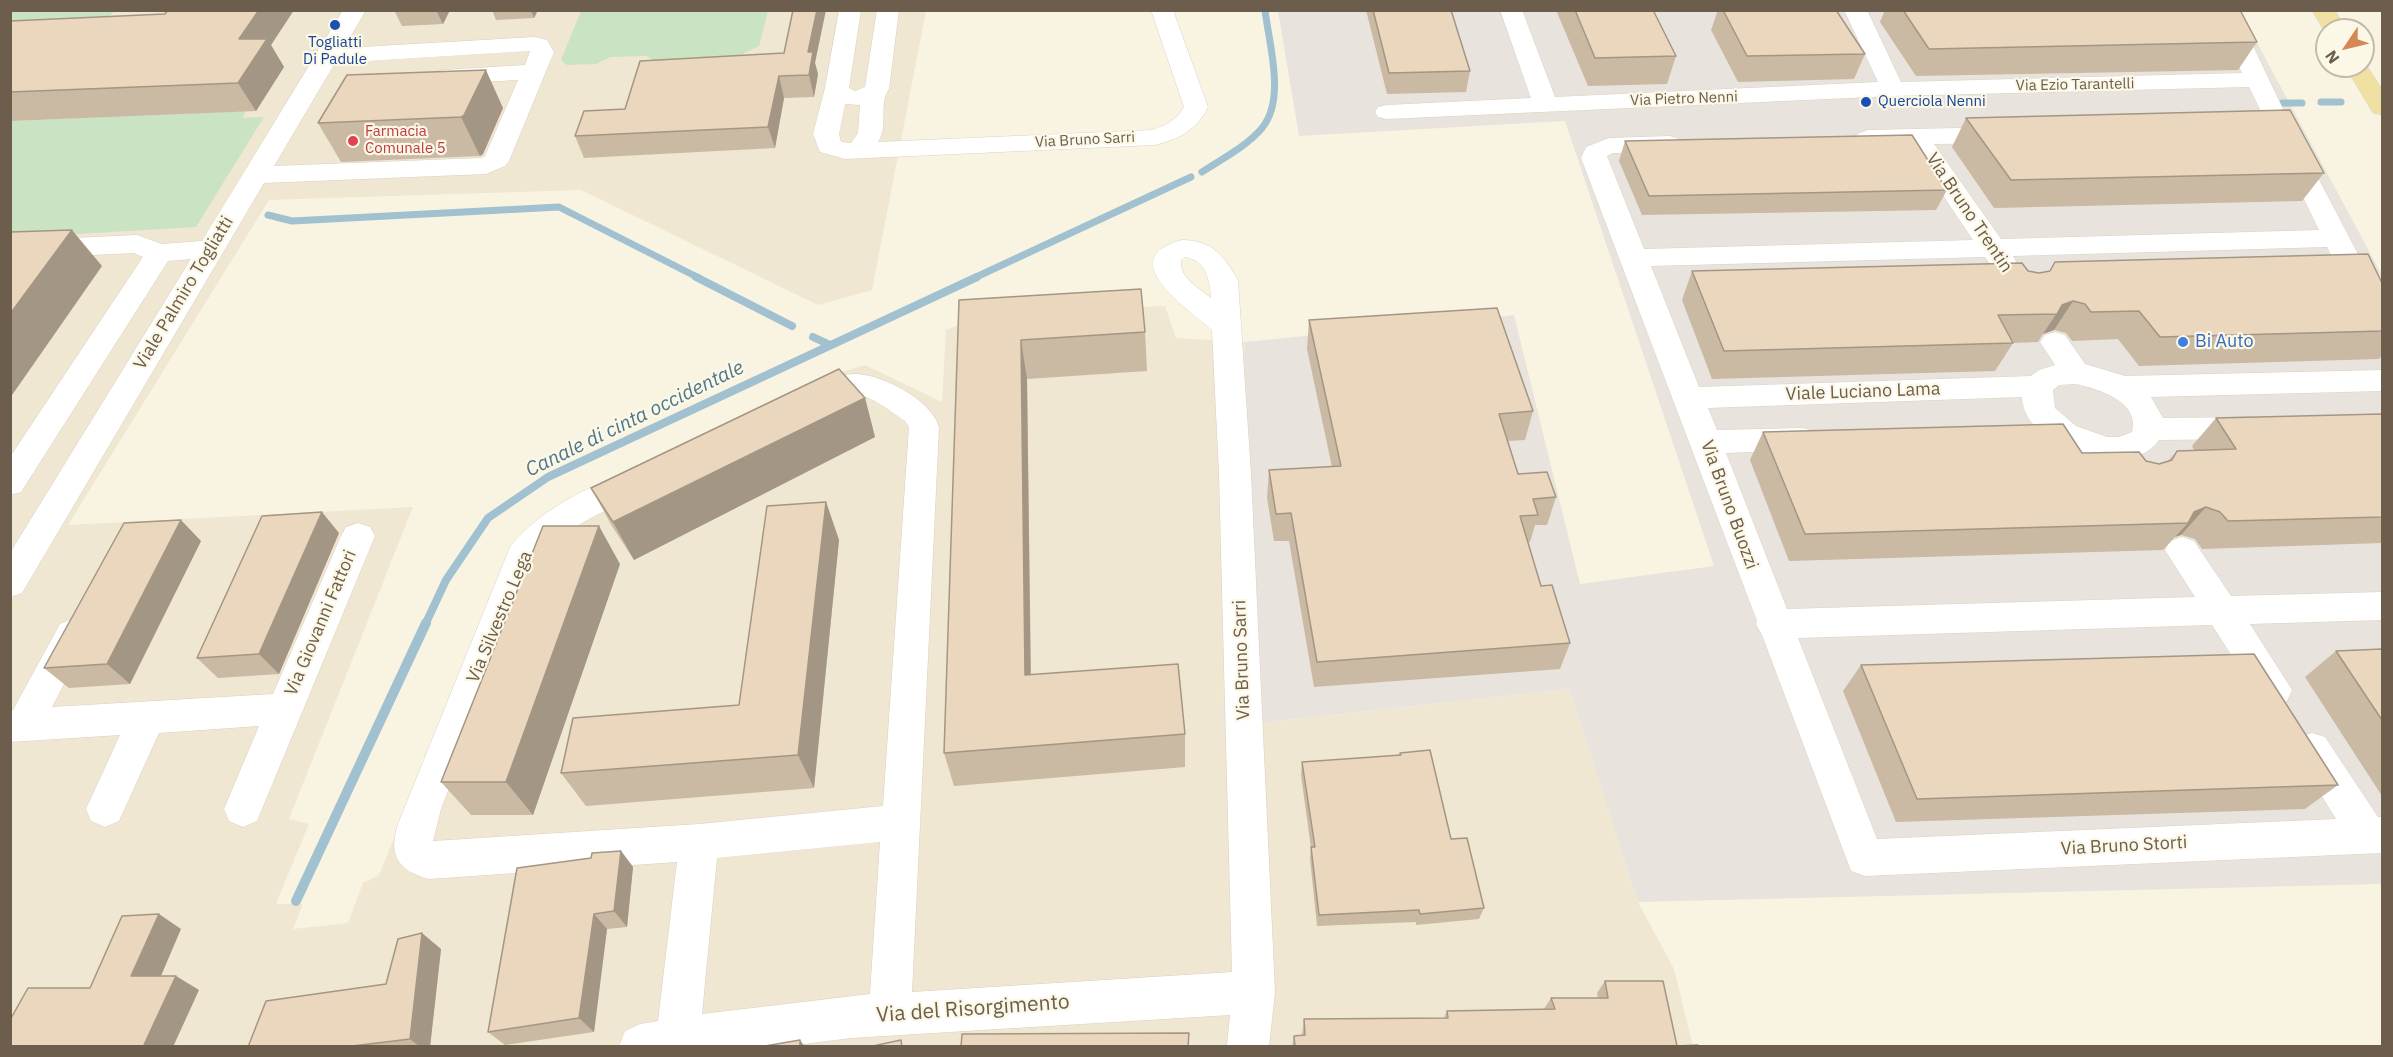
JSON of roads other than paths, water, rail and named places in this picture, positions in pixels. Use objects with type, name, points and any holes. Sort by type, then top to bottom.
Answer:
[{"type":"main road","points":[[2364,78],[2382,108]]},
{"type":"street","name":"Viale Palmiro Togliatti","points":[[12,578],[355,10]]},
{"type":"street","points":[[850,10],[837,88],[826,134],[830,147],[845,151],[859,150],[871,133],[873,93]]},
{"type":"street","points":[[837,88],[841,95],[861,98],[873,93],[879,85],[888,10]]},
{"type":"street","name":"Via Bruno Sarri","points":[[859,150],[1155,137],[1180,128],[1192,118],[1196,107],[1162,10]]},
{"type":"street","points":[[1511,10],[1545,103]]},
{"type":"street","points":[[1855,10],[1893,89]]},
{"type":"street","points":[[2224,10],[2258,80],[2269,128],[2338,238],[2382,327]]},
{"type":"street","points":[[256,175],[486,166],[496,161],[512,98],[534,72],[542,52],[539,45],[535,45],[328,56]]},
{"type":"street","points":[[372,77],[386,52]]},
{"type":"street","points":[[426,78],[534,72]]},
{"type":"street","name":"Via Ezio Tarantelli","points":[[1893,89],[2258,80]]},
{"type":"street","name":"Via Pietro Nenni","points":[[1387,112],[1545,103],[1893,89]]},
{"type":"street","points":[[1845,139],[2022,134]]},
{"type":"street","name":"Via Bruno Trentin","points":[[1916,137],[2013,277]]},
{"type":"street","name":"Via Bruno Buozzi","points":[[1692,144],[1609,146],[1595,152],[1594,158],[1635,258],[1773,624],[1865,858]]},
{"type":"street","points":[[319,172],[334,145]]},
{"type":"street","points":[[1635,258],[2338,238]]},
{"type":"street","points":[[10,250],[137,244],[159,253],[211,249]]},
{"type":"street","points":[[10,483],[159,253]]},
{"type":"street","name":"Via Bruno Sarri","points":[[1227,327],[1235,474],[1254,992]]},
{"type":"street","points":[[2055,342],[2075,373]]},
{"type":"street","name":"Viale Luciano Lama","points":[[1688,398],[2038,386],[2051,376],[2075,373],[2100,378],[2121,387],[2144,407],[2149,416],[2150,429]]},
{"type":"street","name":"Viale Luciano Lama","points":[[2121,387],[2382,380]]},
{"type":"street","points":[[781,412],[834,386],[853,383],[867,385],[916,413],[924,427],[890,1014]]},
{"type":"street","points":[[2038,386],[2036,398],[2039,409],[2049,422],[2061,432],[2087,444],[2116,449],[2138,444],[2148,436],[2150,429],[2279,428]]},
{"type":"street","points":[[2027,433],[2061,432]]},
{"type":"street","points":[[1706,442],[1837,438]]},
{"type":"street","points":[[2116,449],[2135,478]]},
{"type":"street","name":"Via Silvestro Lega","points":[[664,469],[568,515],[543,532],[522,556],[415,831],[412,849],[415,855],[420,859],[429,860],[699,842],[901,822]]},
{"type":"street","name":"Via Giovanni Fattori","points":[[243,809],[358,536]]},
{"type":"street","points":[[2182,550],[2294,721],[2375,835]]},
{"type":"street","name":"Via Giovanni Fattori","points":[[17,726],[87,604]]},
{"type":"street","points":[[1773,624],[2382,606]]},
{"type":"street","name":"Via Giovanni Fattori","points":[[17,726],[284,709]]},
{"type":"street","points":[[105,809],[147,718]]},
{"type":"street","name":"Via Bruno Storti","points":[[1865,858],[2375,835]]},
{"type":"street","points":[[659,1043],[699,842]]},
{"type":"street","points":[[1248,1047],[1254,992]]},
{"type":"street","name":"Via del Risorgimento","points":[[659,1043],[890,1014],[1254,992]]},
{"type":"waterway","name":"Canale di cinta occidentale","points":[[1202,172],[1249,141],[1262,128],[1269,116],[1275,87],[1265,10]]},
{"type":"waterway","points":[[2321,102],[2341,102]]},
{"type":"waterway","points":[[2282,103],[2302,103]]},
{"type":"waterway","name":"Canale di cinta occidentale","points":[[974,278],[1191,177]]},
{"type":"waterway","points":[[268,215],[292,221],[559,207],[699,278]]},
{"type":"waterway","points":[[696,277],[792,326]]},
{"type":"waterway","name":"Canale di cinta occidentale","points":[[425,625],[446,580],[488,518],[548,477],[977,277]]},
{"type":"waterway","points":[[813,337],[830,345]]},
{"type":"waterway","name":"Canale di cinta occidentale","points":[[296,901],[426,623]]},
{"type":"place","name":"Togliatti Di Padule","points":[[335,25]]},
{"type":"place","name":"Querciola Nenni","points":[[1866,102]]},
{"type":"place","name":"Farmacia Comunale 5","points":[[353,141]]},
{"type":"place","name":"Bi Auto","points":[[2183,342]]}]
